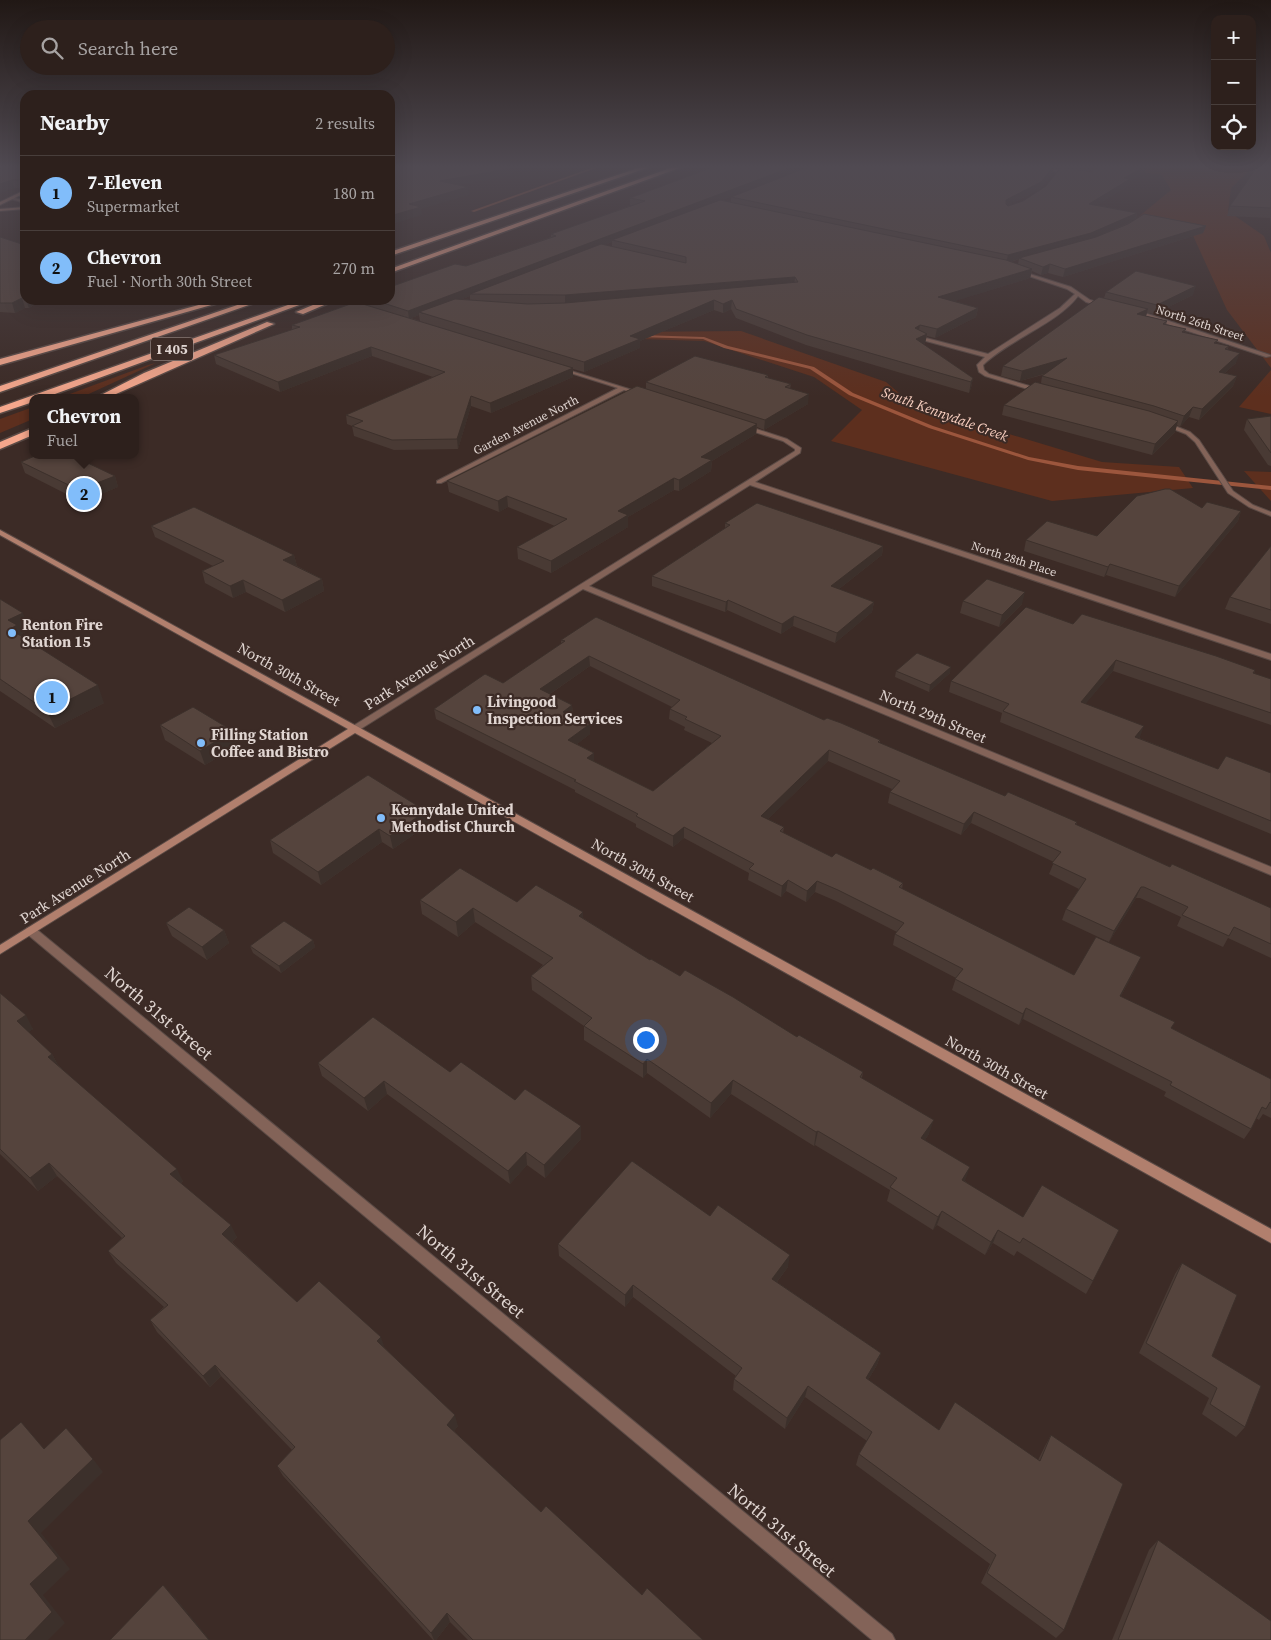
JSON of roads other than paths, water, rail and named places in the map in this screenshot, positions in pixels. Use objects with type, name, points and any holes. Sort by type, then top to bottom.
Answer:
[{"type":"highway","points":[[395,248],[411,244]]},
{"type":"highway","points":[[395,252],[421,244]]},
{"type":"highway","points":[[395,269],[468,244]]},
{"type":"highway","points":[[395,275],[476,244]]},
{"type":"highway","points":[[0,362],[206,305]]},
{"type":"highway","name":"I 405","points":[[0,389],[244,305]]},
{"type":"highway","name":"I 405","points":[[45,394],[295,305]]},
{"type":"highway","points":[[107,394],[146,375],[320,305]]},
{"type":"highway","name":"I 405","points":[[0,410],[29,400]]},
{"type":"highway","points":[[0,446],[29,433]]},
{"type":"street","points":[[1014,269],[1070,288],[1088,301],[1109,306]]},
{"type":"street","points":[[1052,394],[987,375],[981,371],[980,365],[989,356],[1066,305],[1078,293]]},
{"type":"street","name":"North 26th Street","points":[[1124,309],[1268,356]]},
{"type":"street","points":[[918,338],[989,356]]},
{"type":"street","points":[[552,366],[650,397]]},
{"type":"street","name":"Garden Avenue North","points":[[439,482],[623,388]]},
{"type":"street","points":[[1156,421],[1188,433],[1197,441],[1211,461],[1224,485],[1242,500],[1271,514]]},
{"type":"street","name":"Park Avenue North","points":[[0,950],[796,456],[798,448],[785,440],[740,425]]},
{"type":"street","name":"North 28th Place","points":[[751,483],[1271,657]]},
{"type":"street","name":"North 30th Street","points":[[0,532],[1271,1236]]},
{"type":"street","name":"North 29th Street","points":[[584,587],[1271,872]]},
{"type":"street","name":"North 31st Street","points":[[31,931],[886,1640]]},
{"type":"waterway","name":"South Kennydale Creek","points":[[640,336],[704,338],[726,347],[812,368],[851,394],[931,427],[1028,458],[1078,468],[1271,488]]},
{"type":"place","name":"Chevron","points":[[84,494]]},
{"type":"place","name":"Renton Fire Station 15","points":[[12,633]]},
{"type":"place","name":"7-Eleven","points":[[52,697]]},
{"type":"place","name":"Livingood Inspection Services","points":[[477,710]]},
{"type":"place","name":"Filling Station Coffee and Bistro","points":[[201,743]]},
{"type":"place","name":"Kennydale United Methodist Church","points":[[381,818]]}]
